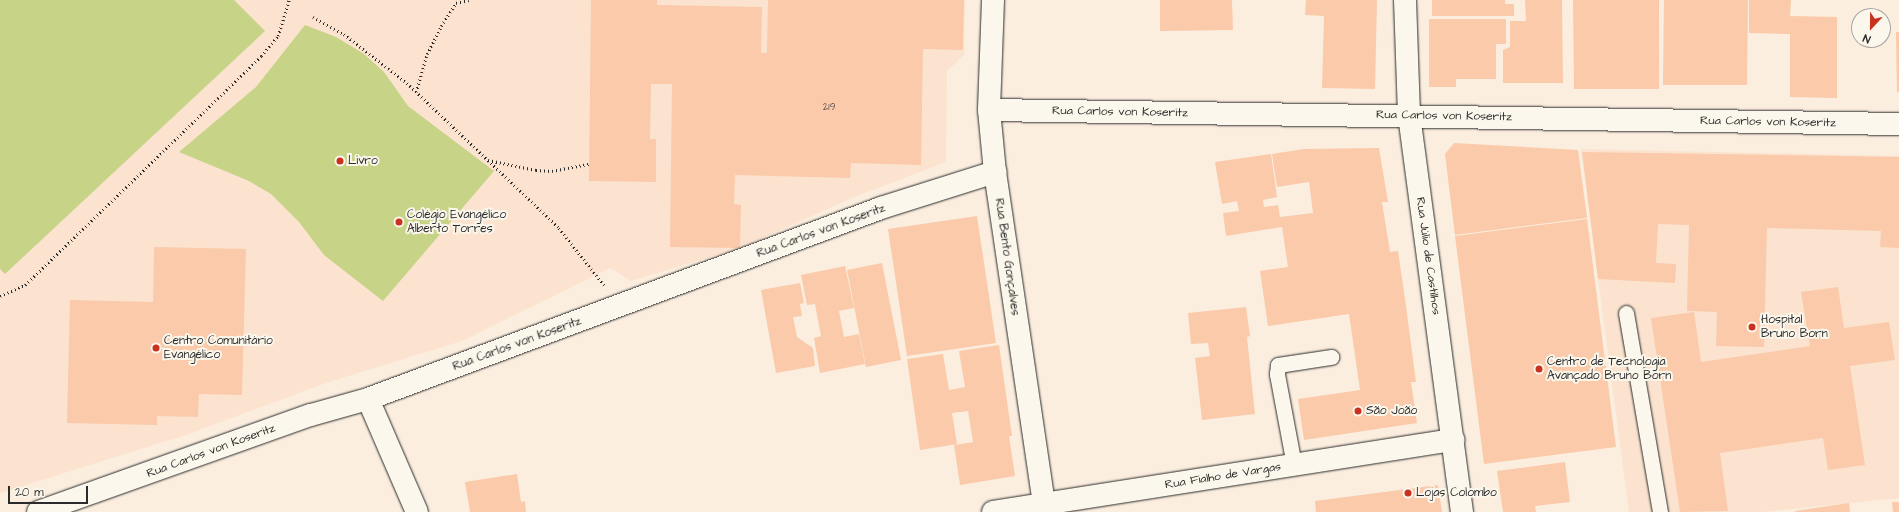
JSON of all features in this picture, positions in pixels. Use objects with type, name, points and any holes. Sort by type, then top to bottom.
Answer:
[{"type":"street","name":"Rua Bento Gonçalves","points":[[993,0],[989,110],[995,172],[1044,508]]},
{"type":"street","name":"Rua Júlio de Castilhos","points":[[1405,0],[1409,115],[1462,512]]},
{"type":"street","name":"Rua Carlos von Koseritz","points":[[989,110],[1409,115],[1899,124]]},
{"type":"street","name":"Rua Carlos von Koseritz","points":[[38,512],[311,415],[368,400],[881,208],[995,172]]},
{"type":"street","points":[[368,400],[417,512]]},
{"type":"street","name":"Rua Fialho de Vargas","points":[[993,512],[1044,508],[1453,440]]},
{"type":"lane","points":[[1626,313],[1660,512]]},
{"type":"lane","points":[[1294,466],[1277,374],[1278,364],[1331,357]]},
{"type":"path","points":[[0,296],[25,286],[261,56],[278,36],[289,0]]},
{"type":"path","points":[[416,92],[427,54],[441,26],[456,3],[468,0]]},
{"type":"path","points":[[313,17],[350,38],[416,92],[559,228],[622,305]]},
{"type":"path","points":[[487,160],[514,164],[536,170],[552,171],[589,164]]},
{"type":"shaded area","name":"Colégio Evangélico Alberto Torres","points":[[0,0],[965,0],[964,55],[947,71],[946,162],[857,196],[740,248],[631,281],[610,268],[462,341],[326,383],[186,435],[0,493]]},
{"type":"shaded area","name":"Hospital Bruno Born","points":[[1581,149],[1899,156],[1899,498],[1764,512],[1629,512]]},
{"type":"green space","points":[[0,0],[234,0],[265,31],[5,274],[0,269]]},
{"type":"green space","name":"Livro","points":[[305,25],[336,37],[364,54],[384,72],[408,106],[494,171],[383,301],[324,255],[299,222],[271,194],[249,181],[179,152],[256,87]]},
{"type":"building","points":[[591,0],[657,0],[657,5],[762,7],[761,53],[767,53],[768,0],[964,0],[963,50],[923,49],[921,165],[851,163],[850,178],[735,175],[734,204],[741,205],[740,248],[670,247],[672,84],[651,84],[650,139],[656,139],[656,182],[589,181]]},
{"type":"building","points":[[1160,0],[1232,0],[1233,30],[1160,31]]},
{"type":"building","points":[[1306,0],[1377,0],[1375,89],[1322,88],[1324,16],[1305,15]]},
{"type":"building","points":[[1432,0],[1505,0],[1505,4],[1514,4],[1514,16],[1432,16]]},
{"type":"building","points":[[1525,0],[1562,0],[1563,83],[1503,83],[1503,50],[1510,47],[1510,21],[1526,21]]},
{"type":"building","points":[[1573,0],[1659,0],[1659,89],[1574,89]]},
{"type":"building","points":[[1664,0],[1748,0],[1747,85],[1663,85]]},
{"type":"building","points":[[1749,0],[1791,0],[1790,16],[1837,17],[1837,98],[1790,97],[1790,34],[1749,33]]},
{"type":"building","points":[[1429,19],[1506,19],[1506,44],[1496,44],[1496,79],[1456,79],[1456,87],[1429,87]]},
{"type":"building","points":[[1896,32],[1899,32],[1899,92],[1897,92]]},
{"type":"building","points":[[1454,143],[1578,150],[1587,218],[1455,235],[1445,154]]},
{"type":"building","points":[[1379,148],[1388,202],[1382,202],[1390,252],[1398,251],[1406,306],[1416,382],[1411,382],[1417,423],[1304,440],[1298,399],[1360,390],[1349,314],[1268,326],[1260,271],[1288,267],[1282,227],[1226,236],[1223,213],[1239,211],[1237,201],[1222,204],[1215,162],[1271,154],[1277,197],[1263,200],[1264,207],[1278,205],[1280,217],[1313,213],[1309,182],[1277,187],[1272,154],[1304,149]]},
{"type":"building","points":[[1582,152],[1899,157],[1899,248],[1880,247],[1881,231],[1767,228],[1764,347],[1716,346],[1717,312],[1687,311],[1689,225],[1658,224],[1656,263],[1676,264],[1675,283],[1598,279]]},
{"type":"building","points":[[977,216],[996,343],[907,356],[888,229]]},
{"type":"building","name":"Centro de Tecnologia Avançado Bruno Born","points":[[1587,219],[1616,447],[1484,464],[1455,236]]},
{"type":"building","name":"Centro Comunitário Evangélico","points":[[154,247],[246,249],[242,395],[199,394],[198,417],[157,416],[157,425],[67,423],[70,300],[153,302]]},
{"type":"building","points":[[882,263],[901,360],[866,367],[847,270]]},
{"type":"building","points":[[845,266],[854,308],[839,311],[844,337],[859,334],[865,364],[820,373],[814,338],[821,336],[815,304],[807,305],[801,275]]},
{"type":"building","points":[[800,283],[804,303],[800,304],[802,316],[793,317],[797,337],[813,348],[815,366],[776,373],[761,290]]},
{"type":"building","points":[[1838,287],[1844,328],[1889,322],[1895,360],[1850,366],[1865,465],[1828,470],[1823,438],[1720,453],[1728,511],[1680,512],[1651,318],[1694,312],[1701,362],[1810,346],[1801,292]]},
{"type":"building","points":[[1246,307],[1250,336],[1247,337],[1255,414],[1202,420],[1195,358],[1210,356],[1208,343],[1191,344],[1188,313]]},
{"type":"building","points":[[999,345],[1012,436],[1009,436],[1015,476],[960,485],[954,445],[1006,437],[973,442],[968,411],[952,413],[957,444],[920,450],[907,359],[943,354],[949,390],[965,387],[959,351]]},
{"type":"building","points":[[1565,462],[1570,502],[1535,506],[1536,512],[1503,512],[1497,471]]},
{"type":"building","points":[[517,474],[521,502],[525,501],[526,512],[470,512],[465,482]]},
{"type":"building","name":"Lojas Colombo","points":[[1438,485],[1442,512],[1316,512],[1315,501]]},
{"type":"building","points":[[1892,502],[1899,502],[1899,512],[1893,512]]},
{"type":"building","points":[[1849,503],[1850,512],[1795,512],[1795,511]]},
{"type":"place","name":"Livro","points":[[340,161]]},
{"type":"place","name":"Colégio Evangélico Alberto Torres","points":[[399,222]]},
{"type":"place","name":"Hospital Bruno Born","points":[[1752,327]]},
{"type":"place","name":"Centro Comunitário Evangélico","points":[[156,348]]},
{"type":"place","name":"Centro de Tecnologia Avançado Bruno Born","points":[[1539,369]]},
{"type":"place","name":"São João","points":[[1358,411]]},
{"type":"place","name":"Lojas Colombo","points":[[1408,493]]}]
